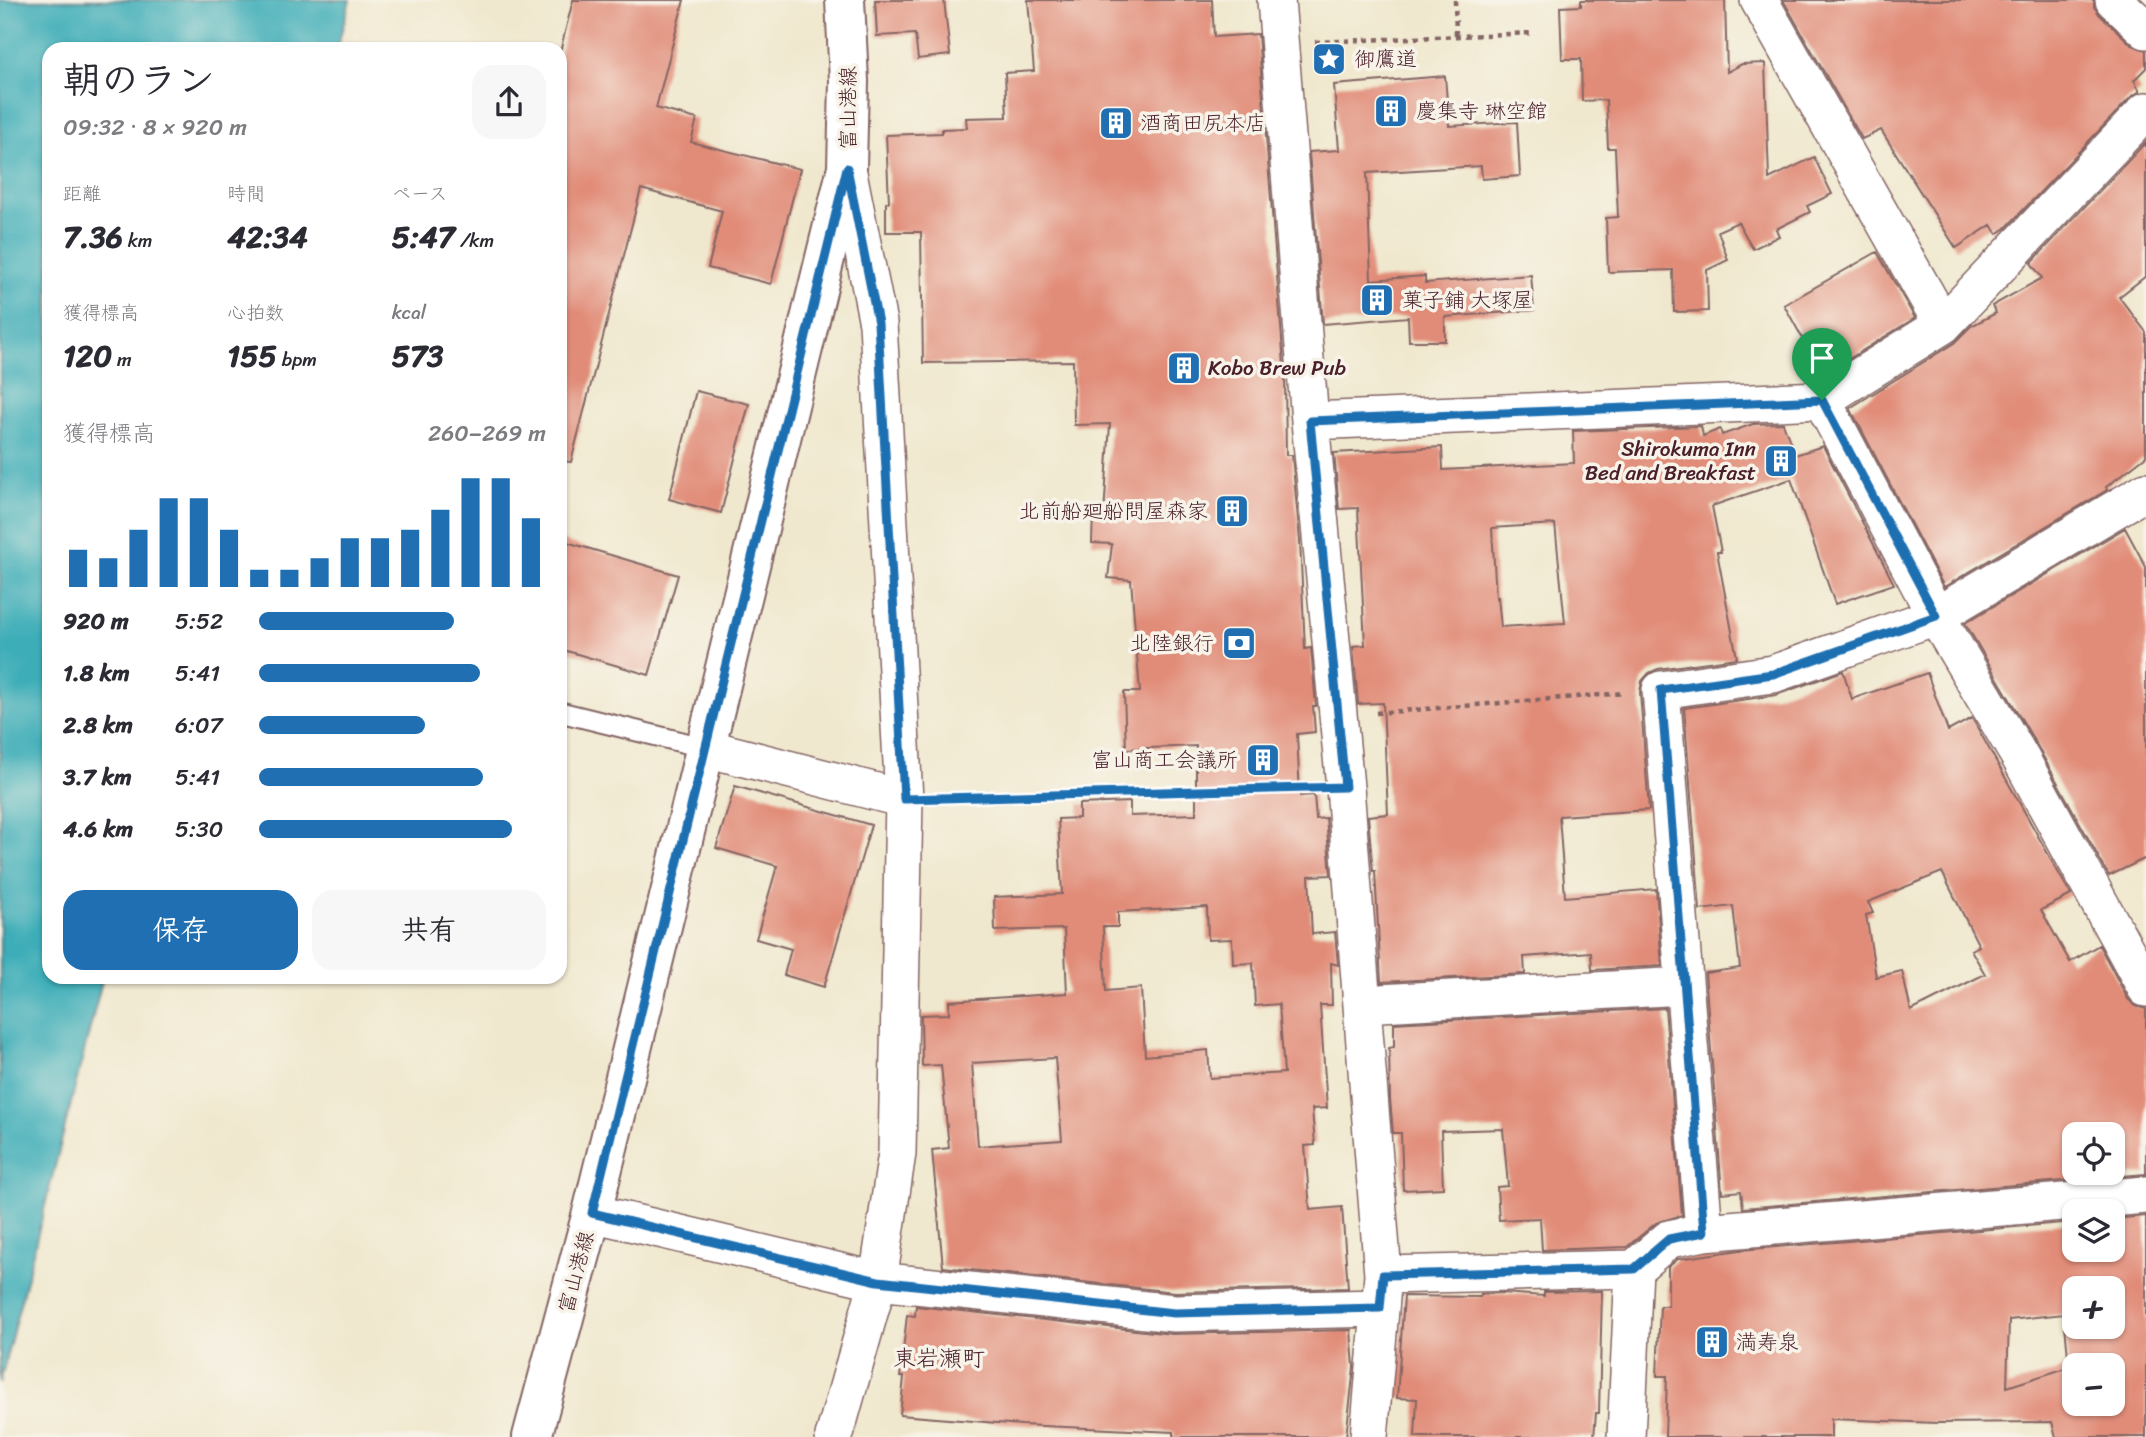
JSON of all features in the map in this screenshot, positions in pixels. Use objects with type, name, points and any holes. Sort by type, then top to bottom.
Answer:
[{"type":"main road","name":"富山港線","points":[[532,1437],[592,1213],[847,168],[849,81],[845,0]]},
{"type":"street","points":[[1276,0],[1310,421],[1345,787],[1381,1292],[1369,1437]]},
{"type":"street","points":[[1759,0],[1943,326]]},
{"type":"street","points":[[2114,0],[2146,30]]},
{"type":"street","points":[[1310,421],[1822,400],[1943,326],[2146,111]]},
{"type":"street","points":[[834,1437],[878,1281],[897,1153],[904,799],[878,323],[847,168]]},
{"type":"street","points":[[1822,400],[1936,616],[2021,759],[2143,975]]},
{"type":"street","points":[[1704,1232],[1661,690],[1773,674],[1936,616],[2146,491]]},
{"type":"street","points":[[706,748],[904,799]]},
{"type":"street","points":[[1362,1004],[1684,986]]},
{"type":"street","points":[[592,1213],[878,1281],[1174,1313],[1634,1269],[1669,1239],[1704,1232],[2146,1195]]},
{"type":"street","points":[[1626,1437],[1634,1269]]},
{"type":"lane","points":[[567,714],[706,748]]},
{"type":"path","points":[[1455,0],[1456,36]]},
{"type":"path","points":[[1280,43],[1533,33]]},
{"type":"path","points":[[1338,716],[1661,690]]},
{"type":"path","points":[[904,799],[1345,787]]},
{"type":"water","points":[[0,0],[350,0],[339,42],[42,42],[42,984],[101,984],[0,1383]]},
{"type":"building","points":[[573,0],[684,0],[656,108],[697,119],[691,142],[800,169],[771,284],[708,268],[722,211],[641,189],[571,462],[567,462],[567,42],[562,42]]},
{"type":"building","points":[[875,0],[944,0],[950,55],[918,59],[915,34],[877,36]]},
{"type":"building","points":[[1028,0],[1212,0],[1214,37],[1258,34],[1285,378],[1286,455],[1292,455],[1300,541],[1305,649],[1311,648],[1316,706],[1313,706],[1315,732],[1297,734],[1300,796],[1314,795],[1316,819],[1326,818],[1331,875],[1309,876],[1312,934],[1335,932],[1338,965],[1331,963],[1332,1005],[1320,1005],[1327,1108],[1312,1109],[1315,1145],[1305,1146],[1310,1210],[1342,1207],[1348,1288],[1175,1292],[943,1267],[932,1150],[949,1148],[941,1065],[922,1066],[921,1015],[949,1014],[949,1001],[1067,993],[1064,929],[995,931],[994,897],[1062,894],[1058,819],[1079,818],[1079,804],[1130,802],[1130,816],[1196,814],[1196,746],[1126,749],[1124,692],[1140,692],[1131,580],[1108,578],[1112,544],[1092,543],[1093,513],[1104,514],[1110,424],[1074,425],[1073,361],[923,363],[921,232],[886,232],[886,202],[889,202],[886,135],[942,133],[942,129],[967,128],[966,118],[1007,117],[1005,73],[1034,71]],"holes":[[[1207,907],[1208,940],[1232,939],[1233,964],[1253,963],[1255,1006],[1279,1004],[1284,1073],[1210,1078],[1208,1050],[1145,1056],[1141,988],[1106,991],[1103,927],[1118,927],[1118,912]],[[1055,1058],[1062,1140],[978,1146],[972,1063]]]},
{"type":"building","points":[[1581,0],[1725,0],[1727,72],[1742,64],[1765,63],[1769,179],[1814,157],[1832,194],[1807,206],[1810,212],[1776,229],[1779,236],[1753,249],[1738,222],[1718,231],[1728,260],[1707,270],[1708,311],[1674,312],[1673,270],[1608,272],[1606,218],[1618,217],[1615,148],[1608,148],[1606,100],[1582,101],[1581,59],[1562,59],[1560,7],[1581,6]]},
{"type":"building","points":[[1783,0],[2094,0],[2094,7],[2100,15],[2132,45],[2146,50],[2146,68],[2134,80],[2140,91],[2131,97],[2006,228],[1997,234],[1991,225],[1956,248],[1881,130],[1862,139]]},
{"type":"building","points":[[1445,76],[1449,126],[1517,122],[1520,176],[1482,179],[1481,166],[1367,173],[1371,280],[1425,276],[1425,283],[1531,275],[1534,310],[1445,317],[1445,341],[1409,341],[1408,317],[1323,324],[1309,152],[1339,150],[1334,85]]},
{"type":"building","points":[[2146,142],[2146,276],[2119,297],[2146,332],[2146,456],[2106,487],[2107,490],[1944,587],[1850,408],[1954,343],[1971,326],[1996,313],[1992,306],[2042,278],[2031,263]]},
{"type":"building","points":[[1877,252],[1915,318],[1823,375],[1784,305]]},
{"type":"building","points":[[696,391],[749,404],[721,513],[669,499]]},
{"type":"building","points":[[1783,423],[1795,455],[1823,446],[1894,584],[1835,604],[1791,479],[1712,506],[1721,552],[1717,552],[1737,658],[1658,669],[1649,673],[1642,681],[1640,692],[1649,810],[1559,816],[1565,897],[1656,889],[1662,966],[1592,970],[1591,952],[1524,957],[1525,974],[1381,982],[1375,871],[1368,816],[1388,814],[1383,703],[1358,704],[1353,646],[1365,645],[1358,508],[1339,509],[1334,453],[1442,447],[1443,470],[1574,463],[1573,431],[1701,426],[1703,436],[1720,429],[1722,435],[1753,424]],"holes":[[[1555,524],[1565,623],[1501,627],[1498,597],[1496,598],[1492,528]]]},
{"type":"building","points":[[2125,528],[2146,567],[2146,858],[2109,876],[1965,623]]},
{"type":"building","points":[[567,542],[678,575],[649,675],[567,651]]},
{"type":"building","points":[[1843,671],[1852,699],[1927,673],[1948,731],[1972,718],[2071,895],[2041,910],[2070,962],[2099,945],[2128,999],[2136,1006],[2146,1009],[2146,1174],[2125,1176],[2125,1122],[2062,1122],[2062,1181],[1743,1208],[1741,1191],[1722,1193],[1705,973],[1740,968],[1733,906],[1700,910],[1684,708],[1776,695]],"holes":[[[1942,872],[1979,946],[1971,950],[1985,974],[1911,1011],[1902,971],[1876,977],[1866,915],[1873,913],[1868,902]]]},
{"type":"building","points":[[735,786],[871,825],[824,987],[784,975],[791,949],[756,939],[777,866],[716,848]]},
{"type":"building","points":[[1665,1008],[1682,1215],[1656,1223],[1627,1247],[1542,1250],[1540,1218],[1499,1220],[1497,1187],[1508,1186],[1503,1129],[1441,1131],[1443,1188],[1403,1190],[1401,1133],[1393,1133],[1390,1099],[1389,1048],[1394,1047],[1394,1023]]},
{"type":"building","points":[[2146,1216],[2146,1437],[2056,1437],[2052,1422],[1938,1423],[1831,1419],[1831,1437],[1665,1437],[1667,1376],[1657,1376],[1660,1306],[1668,1306],[1668,1267],[1678,1259],[1740,1250],[2062,1223],[2062,1262],[2125,1262],[2125,1218]],"holes":[[[2062,1276],[2125,1276],[2125,1339],[2066,1339],[2068,1353],[2125,1353],[2125,1416],[2062,1416],[2062,1369],[2007,1387],[2009,1320],[2062,1314]]]},
{"type":"building","points":[[1602,1291],[1599,1413],[1596,1413],[1594,1437],[1415,1437],[1417,1399],[1397,1398],[1404,1296],[1480,1297],[1481,1294],[1503,1293],[1544,1296],[1544,1292]]},
{"type":"building","points":[[916,1306],[1172,1334],[1351,1330],[1354,1367],[1346,1437],[1174,1437],[1174,1432],[1022,1425],[900,1415],[904,1377],[900,1377],[907,1315],[915,1316]]},
{"type":"place","name":"御鷹道","points":[[1329,59]]},
{"type":"place","name":"慶集寺 琳空館","points":[[1391,111]]},
{"type":"place","name":"酒商田尻本店","points":[[1116,123]]},
{"type":"place","name":"菓子鋪 大塚屋","points":[[1377,300]]},
{"type":"place","name":"Kobo Brew Pub","points":[[1184,368]]},
{"type":"place","name":"Shirokuma Inn Bed and Breakfast","points":[[1781,461]]},
{"type":"place","name":"北前船廻船問屋森家","points":[[1232,511]]},
{"type":"place","name":"北陸銀行","points":[[1239,643]]},
{"type":"place","name":"富山商工会議所","points":[[1263,760]]},
{"type":"place","name":"満寿泉","points":[[1712,1342]]},
{"type":"district","name":"東岩瀬町","points":[[939,1358]]},
{"type":"route","points":[[847,168],[878,323],[904,799],[1345,787],[1310,421],[1822,400],[1936,616],[1773,674],[1661,690],[1704,1232],[1669,1239],[1634,1269],[1383,1275],[1380,1308],[1174,1313],[878,1281],[592,1213],[847,168]]}]
